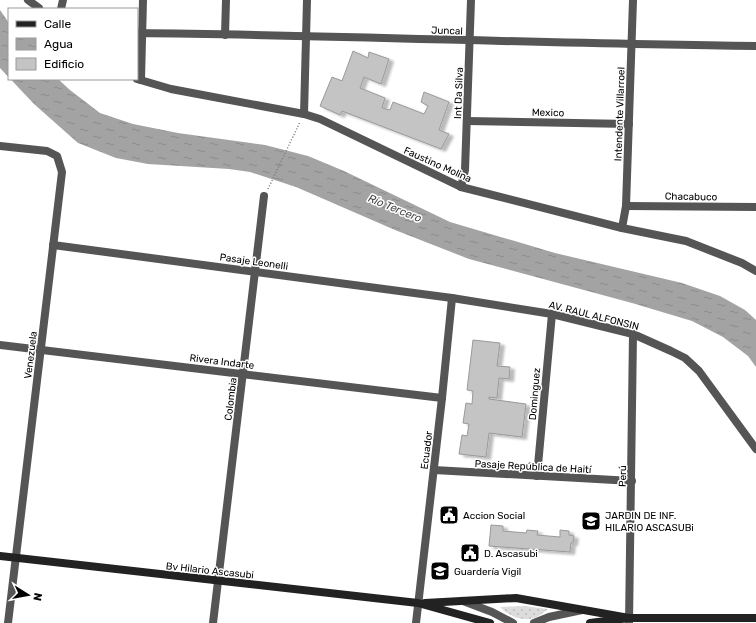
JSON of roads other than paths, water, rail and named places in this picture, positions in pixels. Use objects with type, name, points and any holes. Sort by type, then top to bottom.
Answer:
[{"type":"main road","name":"Bv Hilario Ascasubi","points":[[0,556],[418,603]]},
{"type":"main road","points":[[418,603],[516,598],[585,609],[629,620]]},
{"type":"main road","points":[[418,603],[490,623]]},
{"type":"main road","points":[[590,623],[629,620],[756,618]]},
{"type":"street","points":[[28,0],[40,8]]},
{"type":"street","points":[[32,0],[40,8]]},
{"type":"street","points":[[139,79],[140,33],[143,0]]},
{"type":"street","points":[[225,35],[226,0]]},
{"type":"street","points":[[304,114],[307,0]]},
{"type":"street","name":"Int Da Silva","points":[[461,187],[465,170],[471,0]]},
{"type":"street","name":"Intendente Villarroel","points":[[622,228],[626,206],[633,0]]},
{"type":"street","name":"Juncal","points":[[140,33],[632,45],[756,46]]},
{"type":"street","name":"Faustino Molina","points":[[139,79],[171,89],[304,114],[320,119],[461,187],[622,228],[686,241],[742,263],[756,271]]},
{"type":"street","name":"Mexico","points":[[467,120],[629,124]]},
{"type":"street","name":"Venezuela","points":[[0,146],[47,151],[57,156],[62,172],[8,623]]},
{"type":"street","name":"Colombia","points":[[213,623],[264,196]]},
{"type":"street","name":"Chacabuco","points":[[626,206],[756,207]]},
{"type":"street","name":"Pasaje Leonelli","points":[[54,245],[452,298]]},
{"type":"street","name":"AV. RAUL ALFONSIN","points":[[452,298],[552,314],[633,334],[672,351],[685,358],[699,371],[756,449]]},
{"type":"street","name":"Ecuador","points":[[416,623],[452,298]]},
{"type":"street","name":"Dominguez","points":[[537,476],[552,314]]},
{"type":"street","name":"Perú","points":[[629,620],[633,334]]},
{"type":"street","name":"Rivera Indarte","points":[[0,345],[442,398]]},
{"type":"street","name":"Pasaje República de Haití","points":[[434,470],[632,481]]},
{"type":"street","points":[[462,601],[492,612],[513,623]]},
{"type":"street","points":[[534,623],[549,617],[585,609]]},
{"type":"water","points":[[0,10],[8,22],[8,77],[0,68]]},
{"type":"water","name":"Río Tercero","points":[[11,80],[59,80],[100,113],[133,124],[178,133],[265,145],[308,156],[344,171],[450,222],[555,253],[682,283],[720,296],[745,310],[756,320],[756,367],[748,356],[723,337],[692,321],[632,303],[469,259],[395,230],[296,187],[250,172],[229,169],[148,164],[116,158],[78,143],[34,104]]},
{"type":"place","name":"Accion Social","points":[[449,515]]},
{"type":"place","name":"JARDIN DE INF. HILARIO ASCASUBi","points":[[591,521]]},
{"type":"place","name":"D. Ascasubi","points":[[470,553]]},
{"type":"place","name":"Guardería Vigil","points":[[440,571]]}]
